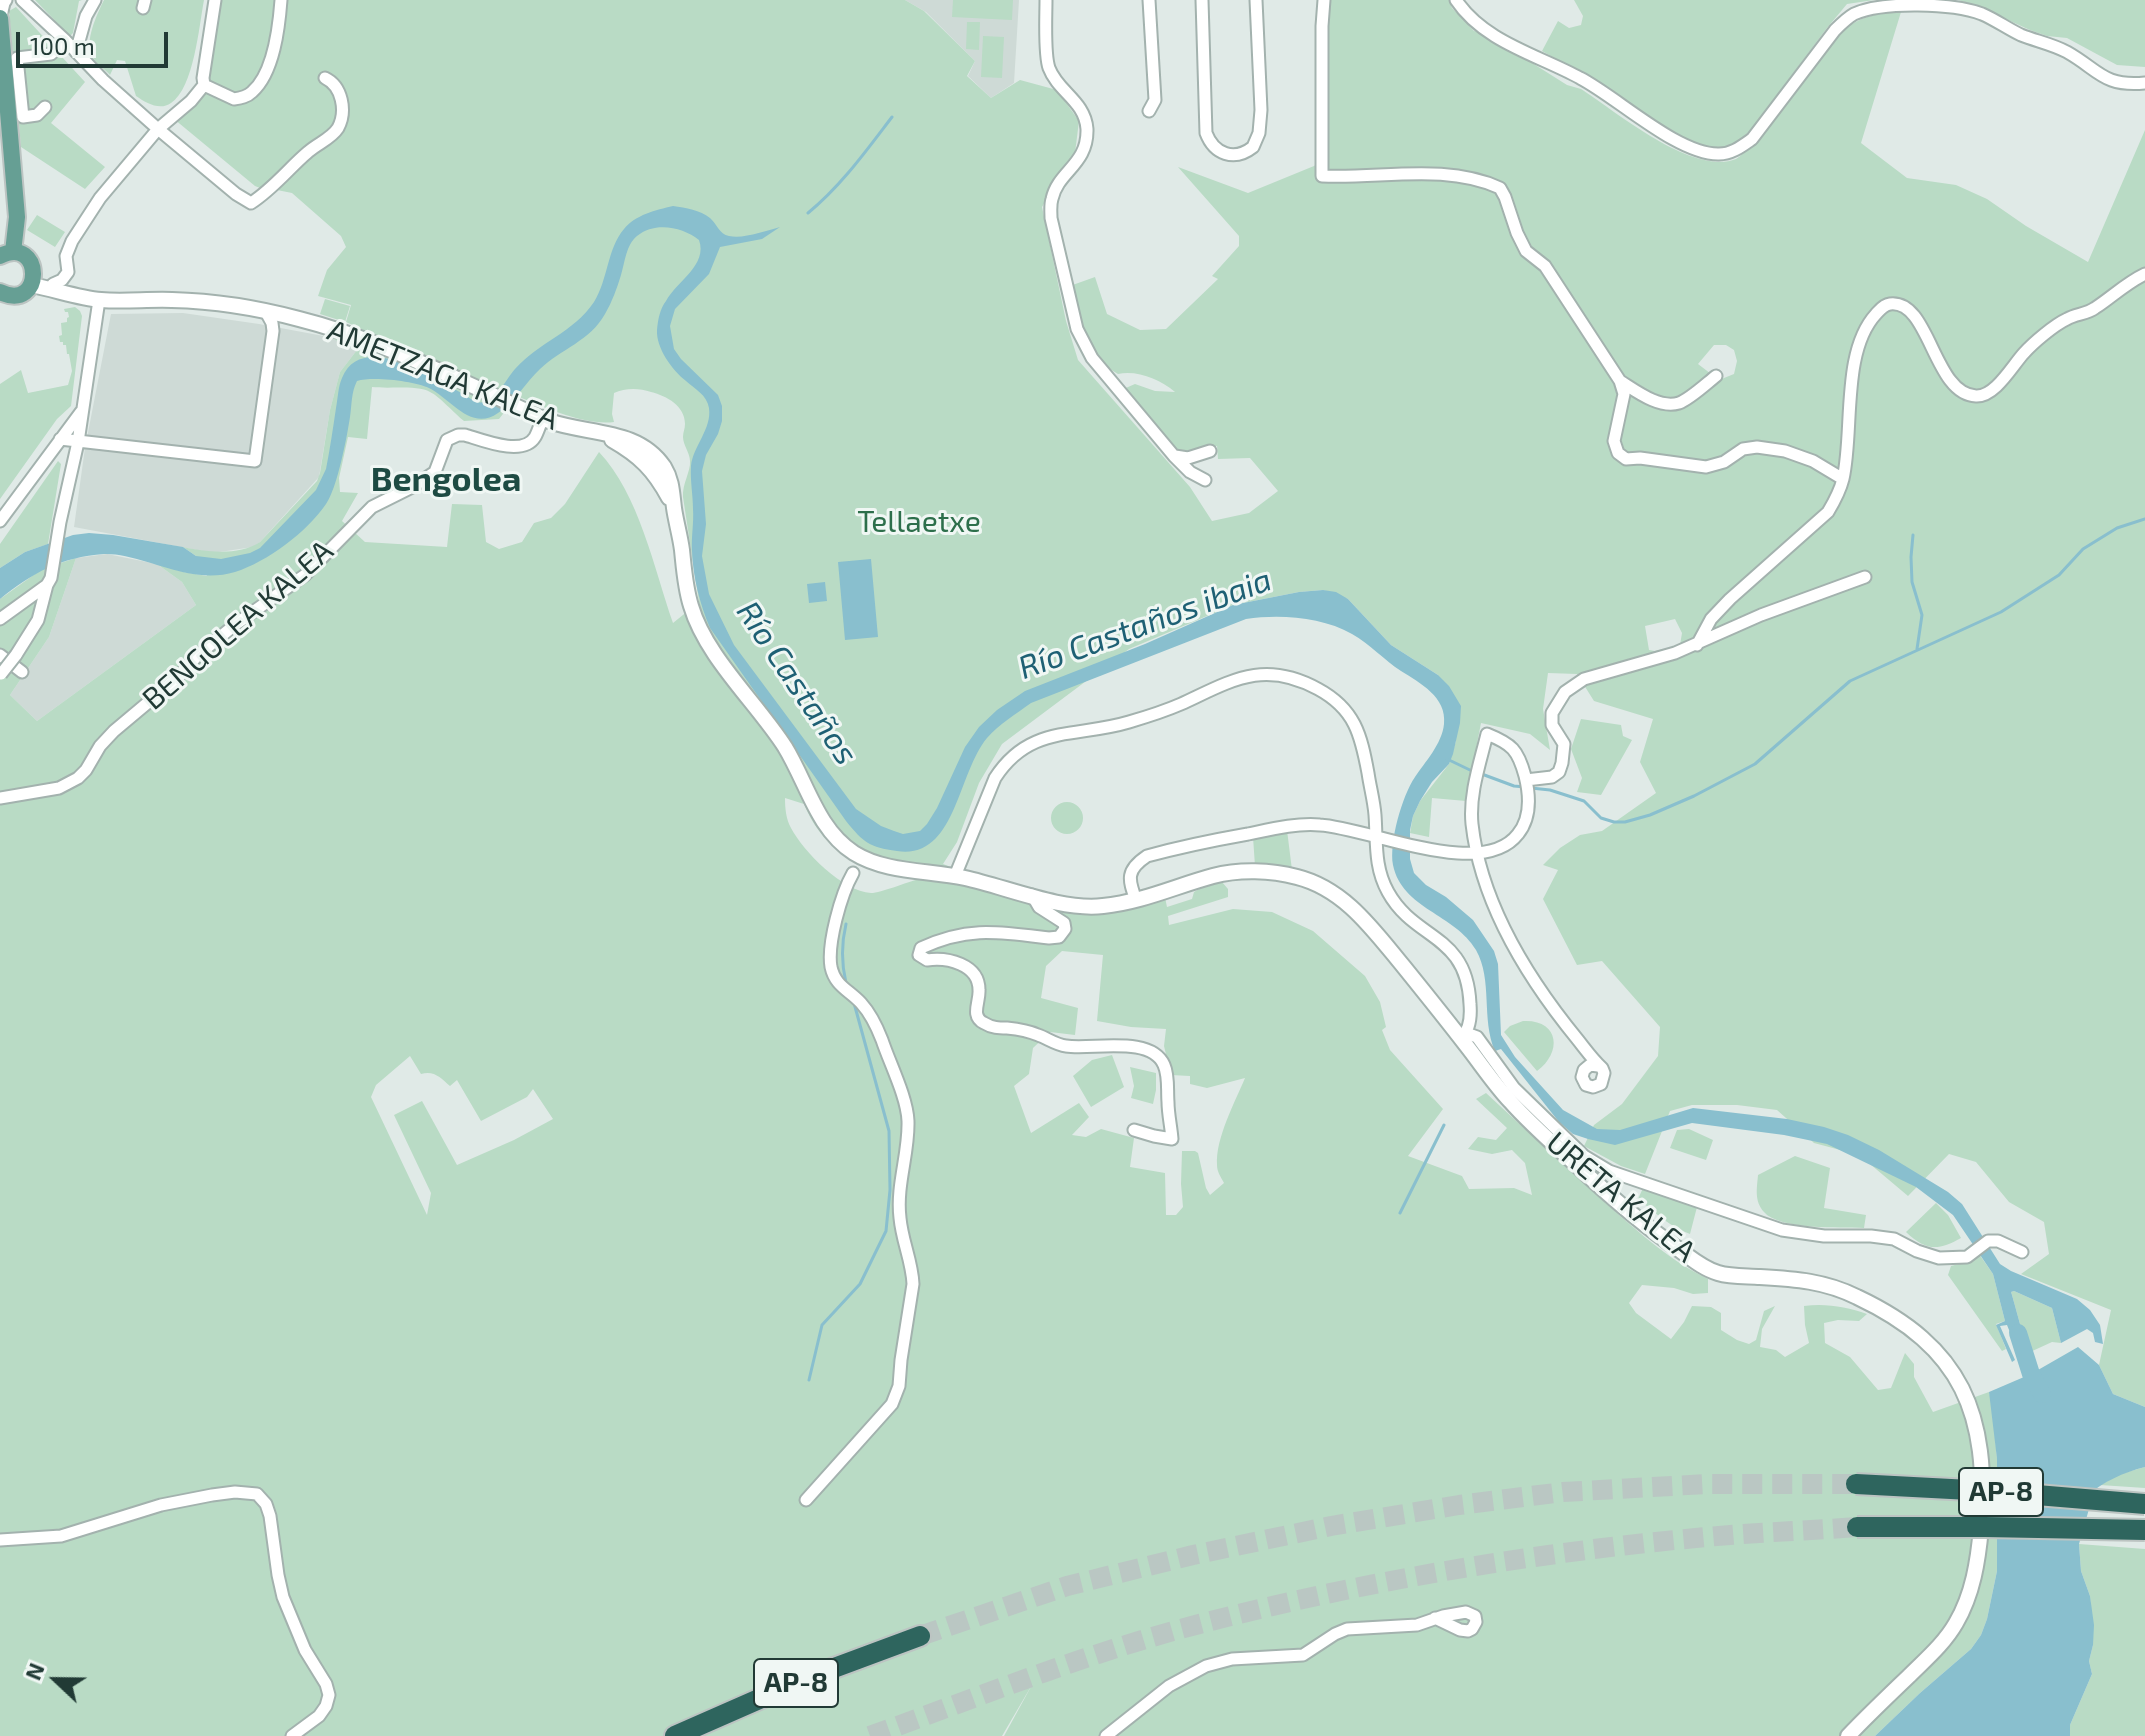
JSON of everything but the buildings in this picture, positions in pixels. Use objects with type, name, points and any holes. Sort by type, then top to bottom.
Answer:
[{"type":"highway","name":"AP-8","points":[[1856,1484],[2145,1504]]},
{"type":"highway","name":"AP-8","points":[[1857,1527],[2145,1530]]},
{"type":"highway","name":"AP-8","points":[[675,1736],[807,1678],[920,1636]]},
{"type":"main road","points":[[0,19],[17,217],[7,254],[22,254],[30,260],[33,277],[19,295],[0,292]]},
{"type":"street","points":[[0,19],[6,0]]},
{"type":"street","points":[[22,0],[158,129],[251,203],[337,129],[342,117],[342,101],[338,88],[325,78]]},
{"type":"street","points":[[76,52],[86,16],[95,0]]},
{"type":"street","points":[[53,284],[62,280],[68,272],[66,256],[72,241],[100,198],[158,129],[191,101],[204,85],[203,68],[215,0]]},
{"type":"street","points":[[204,85],[234,99],[254,91],[269,65],[279,25],[281,0]]},
{"type":"street","points":[[1046,0],[1048,66],[1057,83],[1083,110],[1087,127],[1086,147],[1051,200],[1051,218],[1077,329],[1092,358],[1174,456],[1190,472],[1205,480]]},
{"type":"street","points":[[1149,0],[1155,100],[1149,111]]},
{"type":"street","points":[[1202,0],[1206,133],[1214,148],[1223,154],[1237,156],[1253,147],[1259,133],[1261,110],[1256,0]]},
{"type":"street","points":[[1324,0],[1322,176],[1438,174],[1471,177],[1500,188],[1526,251],[1545,266],[1620,381],[1624,394],[1614,441],[1618,453],[1626,459],[1706,467],[1724,462],[1743,449],[1757,447],[1785,451],[1813,461],[1843,479]]},
{"type":"street","points":[[1456,0],[1478,24],[1523,53],[1581,78],[1693,149],[1718,154],[1734,151],[1752,139],[1835,30],[1851,16],[1868,9],[1952,6],[1983,15],[2021,35],[2049,43],[2110,81],[2145,83]]},
{"type":"street","points":[[45,107],[37,115],[23,117],[17,58],[51,54],[65,40]]},
{"type":"street","points":[[1697,645],[1711,619],[1730,599],[1828,512],[1836,500],[1843,479],[1850,397],[1859,343],[1871,319],[1883,306],[1892,303],[1905,307],[1917,319],[1945,374],[1960,390],[1972,396],[1985,396],[2026,350],[2056,327],[2067,319],[2092,311],[2145,274]]},
{"type":"street","name":"AMETZAGA KALEA","points":[[33,277],[68,292]]},
{"type":"street","name":"AMETZAGA KALEA","points":[[33,277],[68,292],[99,300],[217,303],[285,316],[364,339],[543,418],[601,434]]},
{"type":"street","points":[[0,674],[38,620],[49,581],[72,466],[71,436],[84,409],[99,300]]},
{"type":"street","points":[[0,521],[50,451],[71,436],[255,461],[273,331],[266,312]]},
{"type":"street","points":[[273,331],[285,316]]},
{"type":"street","points":[[1620,381],[1661,403],[1679,403],[1716,376]]},
{"type":"street","name":"BENGOLEA KALEA","points":[[0,798],[59,788],[78,778],[114,731],[176,679],[198,655],[236,624],[293,585],[372,507],[435,472],[447,440],[465,435],[504,446],[520,447],[535,438],[543,418]]},
{"type":"street","points":[[601,434],[636,449],[659,471],[674,472]]},
{"type":"street","points":[[601,434],[624,437],[641,445],[674,472]]},
{"type":"street","points":[[615,441],[651,468],[674,503]]},
{"type":"street","points":[[50,451],[67,458],[72,466]]},
{"type":"street","points":[[1174,456],[1188,458],[1210,451]]},
{"type":"street","name":"URETA KALEA","points":[[674,472],[674,503],[684,573],[696,622],[786,749],[817,812],[844,846],[867,860],[889,866],[955,876],[1067,905],[1090,907],[1136,900],[1218,874],[1250,871],[1299,877],[1320,885],[1362,917],[1464,1036],[1508,1100],[1608,1195],[1666,1241],[1717,1273],[1816,1282],[1856,1296],[1918,1332],[1944,1359],[1967,1398],[1980,1449],[1982,1502],[1978,1557],[1959,1617],[1945,1639],[1848,1736]]},
{"type":"street","points":[[1526,780],[1552,777],[1559,772],[1564,744],[1552,725],[1552,713],[1565,692],[1584,679],[1675,653],[1761,615],[1865,577]]},
{"type":"street","points":[[0,619],[49,581]]},
{"type":"street","points":[[0,655],[22,672]]},
{"type":"street","points":[[955,876],[995,778],[1004,764],[1026,746],[1047,737],[1128,722],[1177,706],[1230,680],[1254,674],[1279,675],[1303,682],[1346,710],[1357,727],[1375,814],[1380,876],[1388,894],[1407,917],[1446,945],[1457,957],[1464,973],[1470,1006],[1464,1036]]},
{"type":"street","points":[[1136,900],[1129,880],[1130,873],[1140,861],[1155,854],[1302,825],[1323,825],[1439,850],[1478,854],[1500,849],[1510,843],[1524,826],[1528,814],[1526,780],[1513,747],[1487,734],[1473,795],[1472,822],[1478,854],[1498,915],[1523,964],[1552,1008],[1598,1066]]},
{"type":"street","points":[[806,1500],[892,1404],[899,1386],[913,1284],[899,1217],[908,1119],[877,1026],[864,1005],[835,980],[831,966],[830,954],[841,899],[853,873]]},
{"type":"street","points":[[1032,895],[1039,907],[1064,923],[1065,929],[1059,937],[959,933],[921,948],[919,955],[927,960],[940,958],[966,967],[980,988],[976,1014],[984,1024],[1035,1034],[1065,1046],[1120,1045],[1158,1055],[1167,1072],[1172,1139],[1134,1130]]},
{"type":"street","name":"URETA KALEA","points":[[1464,1036],[1477,1037],[1514,1088],[1584,1156],[1609,1171],[1782,1230],[1824,1236],[1894,1239],[1939,1258],[1967,1257],[1988,1241],[2006,1243],[2022,1252]]},
{"type":"street","points":[[0,1540],[61,1536],[161,1505],[212,1495],[235,1492],[257,1494],[266,1504],[270,1516],[283,1597],[305,1650],[326,1684],[329,1695],[319,1716],[292,1736]]},
{"type":"street","points":[[1106,1736],[1169,1686],[1206,1666],[1232,1659],[1303,1655],[1347,1629],[1417,1625],[1435,1618]]},
{"type":"shaded area","points":[[905,0],[1019,0],[1014,83],[991,98],[968,76],[975,61],[926,12]]},
{"type":"shaded area","points":[[183,313],[329,337],[357,350],[340,372],[319,477],[253,547],[213,553],[74,527],[85,448],[111,314]]},
{"type":"shaded area","points":[[107,554],[157,564],[182,582],[196,605],[37,721],[10,695],[49,637],[76,558]]},
{"type":"green space","points":[[35,0],[82,0],[79,1],[73,33],[70,36]]},
{"type":"green space","points":[[104,0],[204,0],[190,71],[179,95],[171,103],[158,106],[136,96],[125,61],[117,60],[110,75],[93,59],[90,36]]},
{"type":"green space","name":"Tellaetxe","points":[[216,0],[905,0],[924,11],[975,61],[967,76],[991,98],[1020,80],[1057,90],[1079,121],[1075,153],[1042,207],[1066,321],[1078,360],[1190,487],[1212,521],[1249,513],[1278,491],[1250,458],[1218,459],[1217,446],[1187,454],[1176,451],[1121,390],[1135,384],[1155,391],[1175,392],[1148,377],[1133,373],[1118,374],[1092,358],[1067,287],[1095,277],[1107,314],[1140,330],[1166,329],[1218,279],[1212,276],[1239,246],[1239,236],[1178,167],[1248,193],[1314,166],[1325,157],[1327,0],[1449,0],[1452,8],[1474,31],[1483,32],[1567,85],[1581,89],[1656,139],[1698,158],[1718,162],[1736,159],[1750,147],[1842,30],[1870,16],[1901,12],[1861,143],[1907,178],[1956,185],[1987,199],[2088,262],[2145,130],[2145,1407],[2113,1394],[2099,1365],[2111,1310],[2021,1274],[2049,1254],[2044,1222],[2009,1202],[1976,1162],[1949,1154],[1908,1196],[1870,1164],[1844,1151],[1814,1143],[1777,1110],[1737,1105],[1692,1105],[1670,1111],[1645,1174],[1621,1166],[1584,1146],[1594,1125],[1622,1104],[1658,1056],[1660,1027],[1602,961],[1577,965],[1543,899],[1558,870],[1543,865],[1560,848],[1580,835],[1602,831],[1656,793],[1640,762],[1653,719],[1594,701],[1577,674],[1548,673],[1543,709],[1550,750],[1530,734],[1481,723],[1466,801],[1432,798],[1429,837],[1410,833],[1413,816],[1420,801],[1449,764],[1456,741],[1438,675],[1391,645],[1348,599],[1323,590],[1233,605],[1129,649],[1002,744],[979,783],[957,842],[943,864],[1004,885],[1073,899],[1114,900],[1163,888],[1167,907],[1192,899],[1194,892],[1208,884],[1222,882],[1228,889],[1228,897],[1168,916],[1169,925],[1233,909],[1272,912],[1313,931],[1365,976],[1380,1002],[1386,1027],[1382,1030],[1390,1050],[1443,1109],[1408,1156],[1462,1176],[1469,1189],[1514,1188],[1532,1195],[1525,1163],[1512,1150],[1492,1154],[1468,1149],[1478,1137],[1496,1140],[1507,1128],[1476,1099],[1486,1093],[1638,1232],[1708,1279],[1708,1293],[1693,1294],[1674,1288],[1642,1285],[1629,1303],[1636,1313],[1671,1339],[1692,1306],[1711,1307],[1721,1313],[1721,1330],[1749,1344],[1756,1340],[1764,1311],[1775,1306],[1762,1329],[1760,1347],[1776,1350],[1785,1357],[1809,1343],[1804,1306],[1836,1306],[1867,1314],[1859,1321],[1824,1323],[1825,1343],[1850,1357],[1878,1390],[1891,1388],[1905,1353],[1914,1364],[1914,1377],[1933,1412],[1989,1392],[1997,1459],[1997,1571],[1987,1619],[1971,1649],[1875,1736],[1004,1736],[1033,1683],[1002,1736],[0,1736],[0,599],[42,569],[76,558],[49,637],[10,695],[37,721],[196,605],[182,582],[157,564],[207,576],[196,556],[183,547],[222,552],[252,546],[260,542],[317,481],[340,372],[357,350],[329,337],[364,348],[370,333],[346,322],[351,305],[318,296],[327,270],[346,247],[341,236],[292,193],[255,186],[174,119],[203,78]],"holes":[[[1714,345],[1726,345],[1734,350],[1737,361],[1734,374],[1719,380],[1698,364]],[[372,387],[425,390],[438,397],[464,421],[499,419],[517,396],[578,418],[614,422],[614,393],[637,389],[663,396],[678,407],[684,418],[683,440],[690,465],[683,497],[699,602],[673,623],[635,510],[613,469],[599,452],[565,504],[551,518],[534,523],[522,542],[499,549],[486,542],[482,505],[452,504],[447,547],[365,542],[342,521],[358,493],[340,492],[339,478],[348,437],[367,439]],[[1675,619],[1682,633],[1680,645],[1649,650],[1645,626]],[[785,798],[804,804],[828,842],[851,860],[879,871],[919,879],[871,893],[848,886],[814,858],[791,828]],[[1062,951],[1103,955],[1097,1021],[1166,1029],[1164,1046],[1171,1075],[1190,1076],[1190,1084],[1207,1088],[1245,1078],[1219,1144],[1217,1168],[1224,1183],[1210,1195],[1198,1153],[1182,1151],[1183,1207],[1176,1215],[1166,1215],[1165,1173],[1130,1167],[1134,1138],[1101,1129],[1086,1137],[1072,1135],[1089,1117],[1079,1103],[1031,1133],[1014,1086],[1029,1074],[1033,1048],[1050,1032],[1075,1035],[1078,1008],[1041,998],[1046,966]],[[410,1056],[421,1074],[434,1074],[450,1086],[457,1080],[481,1121],[527,1097],[533,1089],[553,1119],[457,1165],[422,1101],[394,1115],[431,1193],[427,1215],[371,1097],[376,1085]]]},
{"type":"green space","points":[[953,0],[1013,0],[1012,20],[952,17]]},
{"type":"green space","points":[[1574,0],[1874,0],[1847,4],[1751,130],[1733,144],[1720,149],[1708,148],[1678,136],[1606,88],[1542,51],[1558,21],[1569,28],[1581,25],[1583,16]]},
{"type":"green space","points":[[1958,0],[2145,0],[2145,67],[2117,65],[2067,38],[2047,36]]},
{"type":"green space","points":[[16,7],[85,82],[51,123],[105,167],[85,189],[21,147],[9,11]]},
{"type":"green space","points":[[967,22],[980,22],[979,50],[966,49]]},
{"type":"green space","points":[[983,36],[1004,37],[1002,78],[981,77]]},
{"type":"green space","points":[[37,215],[65,232],[55,247],[27,230]]},
{"type":"green space","points":[[325,299],[350,306],[345,322],[320,314]]},
{"type":"green space","points":[[75,307],[82,316],[71,406],[57,419],[0,499],[0,384],[21,370],[28,393],[68,385],[72,371],[69,354],[59,336],[62,335],[61,323],[67,322],[69,317],[64,309]]},
{"type":"green space","points":[[58,461],[61,464],[48,544],[25,552],[0,568],[0,544]]},
{"type":"green space","points":[[1581,719],[1621,725],[1623,736],[1632,740],[1601,795],[1577,792],[1582,778],[1571,749]]},
{"type":"green space","points":[[1067,802],[1078,807],[1083,818],[1078,829],[1067,834],[1056,829],[1051,818],[1056,807]]},
{"type":"green space","points":[[1287,830],[1292,870],[1255,866],[1253,837]]},
{"type":"green space","points":[[1523,1021],[1544,1025],[1553,1038],[1551,1055],[1537,1071],[1504,1032]]},
{"type":"green space","points":[[1112,1055],[1124,1087],[1091,1107],[1073,1076],[1092,1060]]},
{"type":"green space","points":[[1130,1067],[1156,1073],[1153,1104],[1131,1098],[1134,1086]]},
{"type":"green space","points":[[1689,1129],[1713,1140],[1706,1160],[1670,1148],[1677,1130]]},
{"type":"green space","points":[[1795,1156],[1830,1168],[1824,1208],[1866,1215],[1864,1228],[1796,1225],[1772,1218],[1764,1212],[1757,1199],[1758,1175]]},
{"type":"green space","points":[[1643,1188],[1697,1207],[1690,1234],[1670,1224],[1638,1199]]},
{"type":"green space","points":[[1936,1203],[1948,1215],[1961,1238],[1932,1247],[1920,1243],[1906,1232]]},
{"type":"green space","points":[[1979,1254],[1993,1274],[2005,1321],[1996,1324],[2006,1349],[2002,1351],[1948,1275],[1951,1266],[1970,1261]]},
{"type":"green space","points":[[2011,1292],[2052,1308],[2061,1343],[2052,1342],[2028,1353]]},
{"type":"green space","points":[[2145,1467],[2145,1488],[2100,1485],[2120,1474]]},
{"type":"green space","points":[[2079,1544],[2145,1549],[2145,1736],[2070,1736],[2070,1725],[2092,1674],[2089,1661],[2093,1645],[2090,1596],[2081,1571]]},
{"type":"water","points":[[673,206],[706,215],[729,236],[748,236],[780,227],[762,239],[720,247],[709,274],[675,309],[670,326],[674,349],[718,395],[722,406],[718,434],[706,455],[702,471],[706,524],[702,556],[709,594],[734,645],[856,809],[894,831],[903,834],[920,831],[937,808],[965,747],[979,727],[1025,691],[1145,644],[1233,605],[1299,592],[1336,592],[1348,599],[1391,645],[1438,675],[1461,706],[1460,723],[1449,764],[1432,782],[1413,816],[1410,859],[1414,873],[1473,920],[1494,951],[1498,964],[1501,1035],[1515,1057],[1563,1110],[1597,1129],[1620,1130],[1693,1108],[1787,1119],[1848,1135],[1948,1192],[1962,1204],[2000,1264],[2077,1299],[2090,1310],[2100,1325],[2103,1344],[2095,1342],[2093,1333],[2087,1329],[2061,1343],[2052,1308],[2014,1291],[2011,1292],[2028,1353],[2020,1357],[2007,1325],[2000,1326],[2015,1360],[2012,1362],[1996,1325],[2005,1321],[1993,1274],[1953,1215],[1916,1187],[1827,1144],[1692,1123],[1615,1145],[1573,1134],[1559,1122],[1501,1049],[1495,1051],[1489,1026],[1484,974],[1476,950],[1467,938],[1407,892],[1398,880],[1393,865],[1393,844],[1401,807],[1410,785],[1440,739],[1444,724],[1441,706],[1424,686],[1359,638],[1340,628],[1300,618],[1246,619],[1031,703],[987,738],[953,811],[932,842],[917,850],[897,851],[873,846],[863,839],[846,821],[710,628],[700,600],[693,561],[691,466],[708,423],[709,408],[703,396],[670,365],[657,337],[664,304],[695,265],[701,249],[699,240],[677,229],[652,228],[633,240],[614,295],[599,323],[540,369],[510,403],[488,418],[479,419],[462,412],[422,385],[383,379],[357,381],[341,462],[330,497],[318,515],[297,535],[260,561],[229,574],[205,575],[177,571],[124,556],[88,556],[48,568],[0,599],[0,568],[25,552],[73,535],[113,535],[183,547],[196,556],[221,559],[260,548],[316,490],[326,469],[341,381],[353,363],[368,357],[386,358],[426,373],[476,402],[489,400],[524,360],[586,313],[599,293],[618,237],[629,224],[646,214]]},
{"type":"water","points":[[871,559],[878,637],[845,640],[838,562]]},
{"type":"water","points":[[825,582],[827,601],[809,603],[807,584]]},
{"type":"water","points":[[2078,1347],[2099,1365],[2113,1394],[2145,1407],[2145,1467],[2114,1478],[2086,1496],[2089,1509],[2079,1544],[2081,1571],[2090,1596],[2094,1625],[2089,1661],[2092,1674],[2070,1725],[2070,1736],[1875,1736],[1971,1649],[1987,1619],[1997,1571],[1997,1459],[1989,1392],[2031,1374]]},
{"type":"waterway","points":[[808,213],[842,180],[892,117]]},
{"type":"waterway","points":[[1531,788],[1550,790],[1584,801],[1601,818],[1614,822],[1650,815],[1694,796],[1755,764],[1850,681],[2001,612],[2059,575],[2083,549],[2117,528],[2145,519]]},
{"type":"waterway","points":[[1913,535],[1912,582],[1922,615],[1917,649]]},
{"type":"waterway","points":[[1447,759],[1472,771]]},
{"type":"waterway","points":[[1479,773],[1525,787]]},
{"type":"waterway","points":[[846,924],[842,954],[846,983]]},
{"type":"waterway","points":[[809,1380],[822,1325],[860,1284],[886,1231],[890,1190],[889,1131],[854,1003]]},
{"type":"waterway","points":[[1400,1213],[1444,1125]]},
{"type":"waterway","name":"Río Castaños ibaia","points":[[2018,1333],[2031,1374],[2042,1394]]},
{"type":"tunnel","points":[[920,1636],[1067,1586],[1193,1555],[1331,1526],[1459,1505],[1563,1492],[1707,1484],[1856,1484]]},
{"type":"tunnel","points":[[870,1736],[1121,1646],[1330,1593],[1455,1569],[1644,1543],[1857,1527]]},
{"type":"district","name":"Bengolea","points":[[446,480]]},
{"type":"water label","name":"Río Castaños","points":[[797,683]]}]
